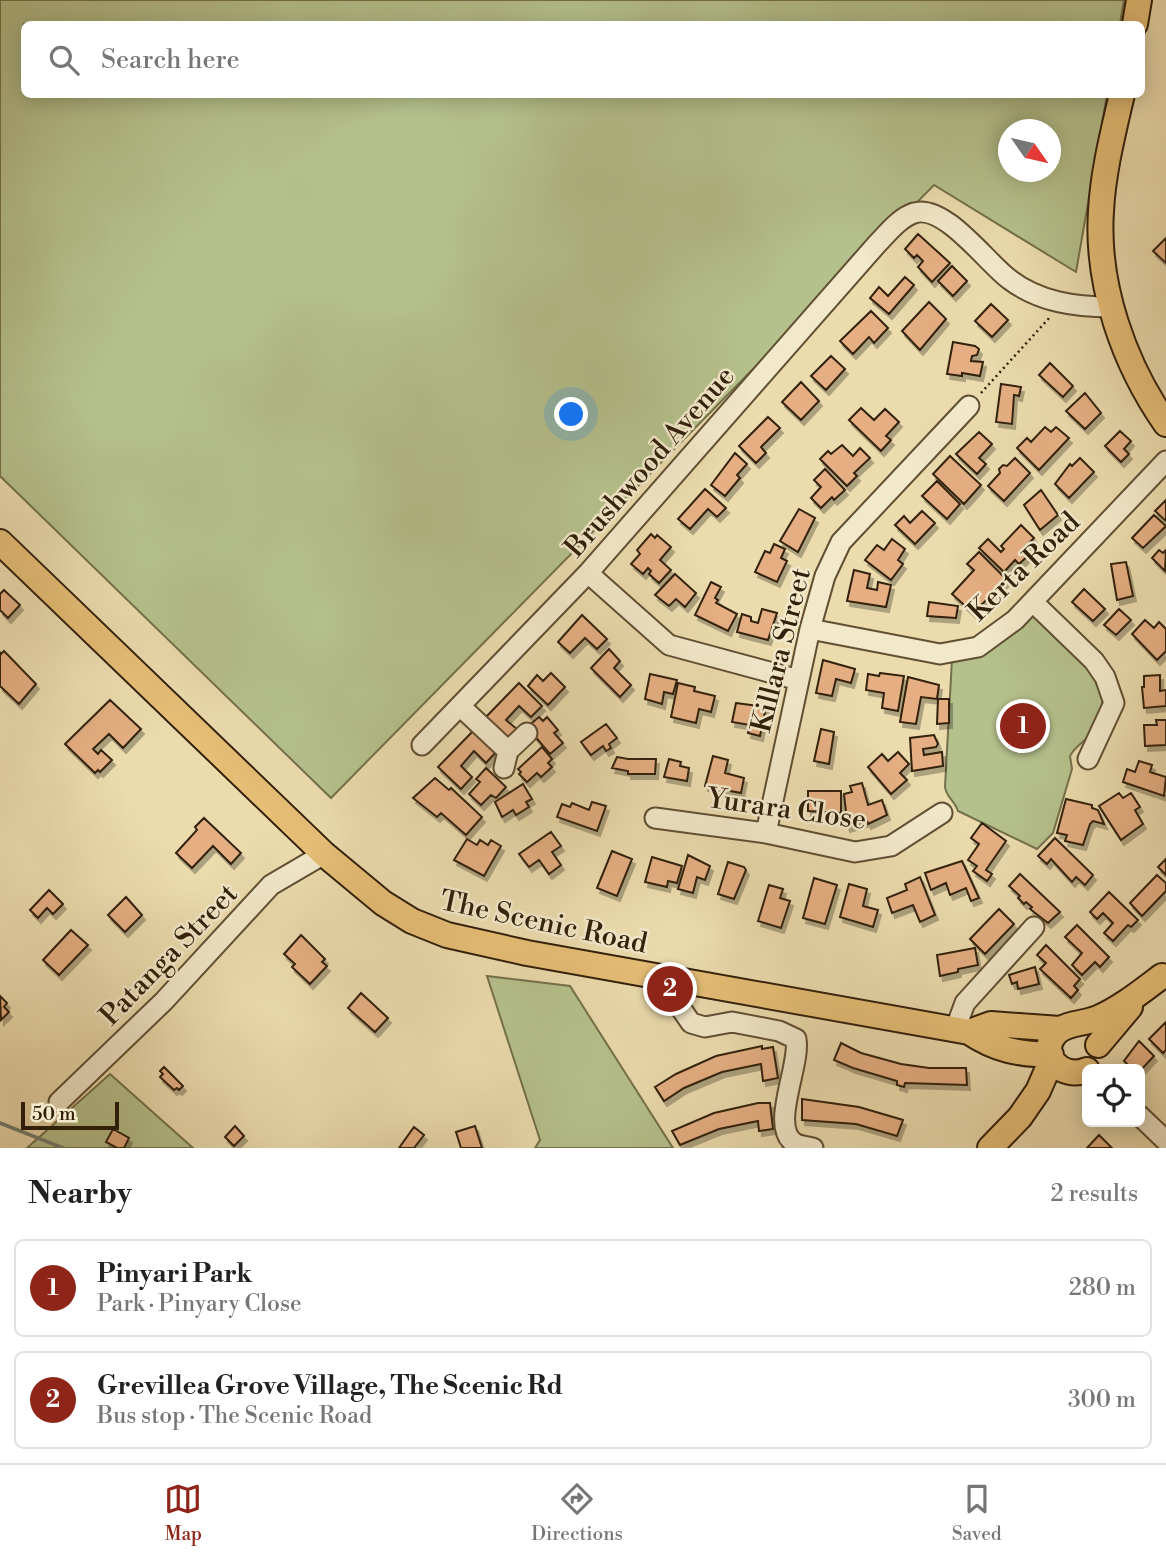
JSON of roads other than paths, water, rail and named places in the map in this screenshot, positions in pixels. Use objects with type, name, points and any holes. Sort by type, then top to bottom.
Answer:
[{"type":"main road","points":[[1136,21],[1139,0]]},
{"type":"main road","points":[[1121,98],[1104,176],[1101,212],[1103,259],[1111,307],[1135,372],[1146,395],[1166,424]]},
{"type":"main road","name":"The Scenic Road","points":[[0,541],[324,854],[383,903],[412,921],[447,935],[527,953],[962,1031],[990,1046],[1051,1057]]},
{"type":"main road","name":"The Scenic Road","points":[[962,1031],[991,1024],[1066,1027],[1098,1018],[1164,974]]},
{"type":"main road","name":"The Scenic Road","points":[[1098,1045],[1125,1012],[1164,974]]},
{"type":"main road","points":[[990,1148],[1020,1117],[1038,1091],[1051,1057],[1051,1041],[1066,1027],[1086,1028],[1092,1032],[1098,1045],[1096,1059],[1091,1064]]},
{"type":"main road","points":[[1051,1057],[1060,1069],[1082,1071]]},
{"type":"main road","points":[[1020,1117],[1082,1072]]},
{"type":"street","name":"Brushwood Avenue","points":[[422,746],[588,573],[900,221],[915,212],[928,213],[943,220],[1009,280],[1062,304],[1111,307]]},
{"type":"street","name":"Killara Street","points":[[766,833],[810,629],[825,576],[841,542],[968,406]]},
{"type":"street","name":"Kerta Road","points":[[810,629],[940,654],[978,647],[1015,620],[1166,461]]},
{"type":"street","points":[[588,573],[669,645],[799,680]]},
{"type":"street","points":[[1033,602],[1094,661],[1105,677],[1114,703],[1088,759]]},
{"type":"street","points":[[460,706],[506,760],[527,733]]},
{"type":"street","name":"Yurara Close","points":[[655,818],[766,833],[855,852],[891,846],[943,813]]},
{"type":"street","name":"Patanga Street","points":[[59,1102],[164,1001],[271,885],[324,854]]},
{"type":"street","points":[[962,1031],[965,1003],[1034,927]]},
{"type":"street","points":[[681,980],[678,1004],[691,1023],[705,1027],[732,1022],[779,1031],[796,1038],[798,1050],[783,1116],[786,1133],[795,1144],[813,1148]]},
{"type":"street","points":[[1145,1121],[1166,1141]]},
{"type":"waterway","points":[[0,1123],[63,1148]]},
{"type":"place","name":"Pinyari Park","points":[[1023,726]]},
{"type":"place","name":"Grevillea Grove Village, The Scenic Rd","points":[[670,989]]}]
